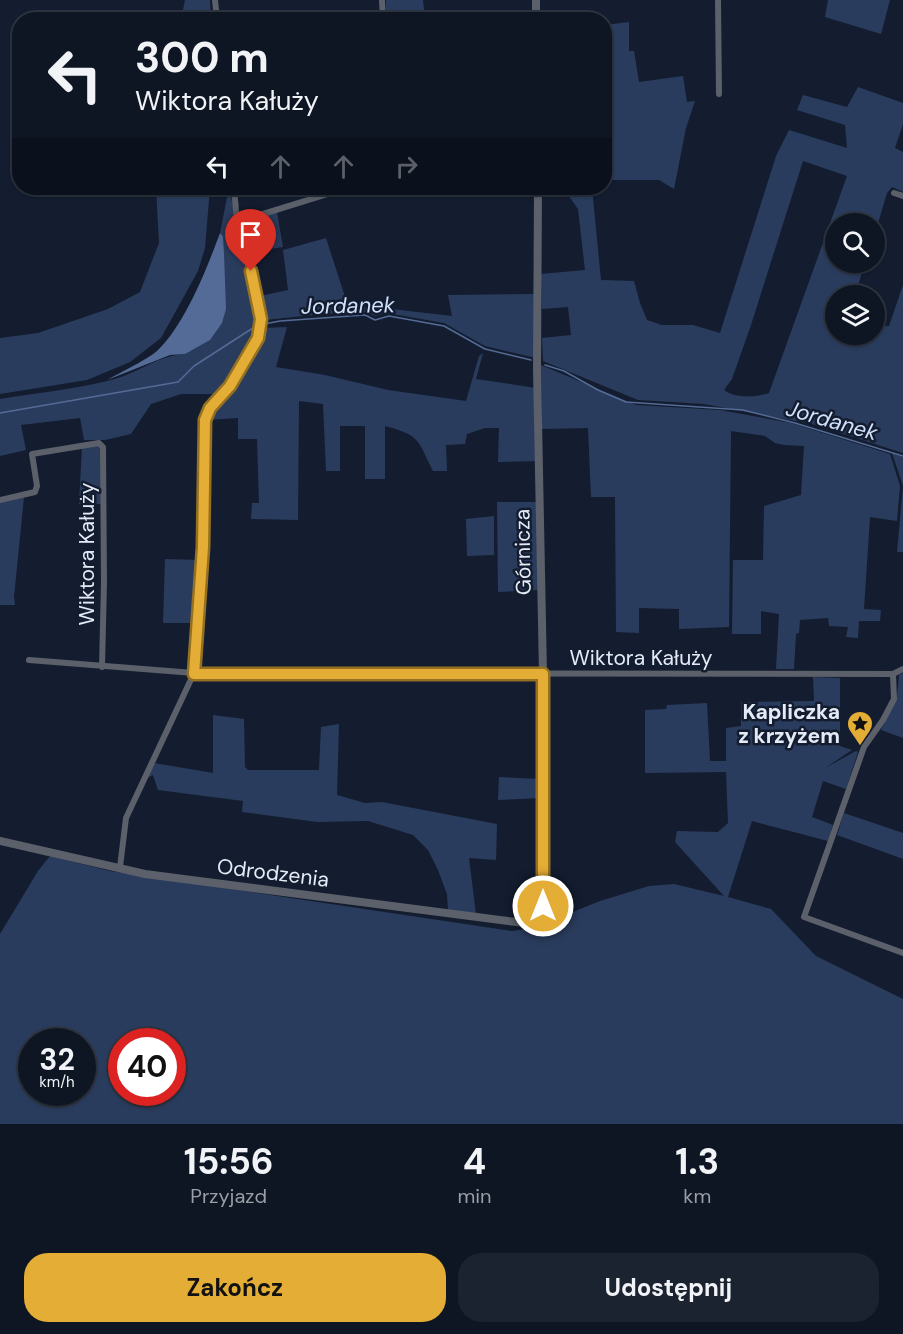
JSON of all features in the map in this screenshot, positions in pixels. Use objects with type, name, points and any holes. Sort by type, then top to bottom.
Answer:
[{"type":"street","points":[[718,0],[719,94]]},
{"type":"street","points":[[894,192],[903,196]]},
{"type":"street","points":[[120,867],[126,818],[194,674],[203,547],[205,420],[210,408],[230,386],[258,338],[260,324],[251,271],[237,222],[235,195]]},
{"type":"street","points":[[237,222],[324,195]]},
{"type":"street","name":"Górnicza","points":[[538,195],[537,369],[543,674],[542,916]]},
{"type":"street","name":"Wiktora Kałuży","points":[[0,500],[35,492],[37,486],[32,454],[99,443],[103,447],[102,667]]},
{"type":"street","name":"Wiktora Kałuży","points":[[29,660],[194,674],[893,674]]},
{"type":"street","points":[[903,669],[893,674],[894,699],[883,720],[864,747],[804,917],[903,953]]},
{"type":"street","name":"Odrodzenia","points":[[0,840],[145,874],[505,921],[531,922],[542,916]]},
{"type":"shaded area","points":[[185,0],[210,0],[211,12],[183,12]]},
{"type":"shaded area","points":[[386,0],[423,0],[424,12],[386,12]]},
{"type":"shaded area","points":[[828,0],[890,0],[881,34],[825,17]]},
{"type":"shaded area","points":[[629,22],[629,51],[634,51],[639,82],[683,76],[687,102],[695,101],[686,128],[674,189],[659,180],[612,180],[612,24]]},
{"type":"shaded area","points":[[858,87],[903,103],[903,124],[895,148],[903,152],[903,192],[892,187],[887,193],[881,213],[834,213],[847,176],[803,161],[751,325],[732,379],[724,390],[734,395],[746,396],[769,393],[825,237],[825,273],[862,273],[858,285],[825,285],[825,345],[885,345],[885,326],[889,326],[903,285],[903,453],[812,424],[704,404],[638,400],[543,361],[542,338],[571,335],[568,307],[542,309],[541,274],[585,270],[578,209],[568,195],[593,195],[601,280],[634,281],[647,320],[662,325],[693,325],[720,333],[776,156],[789,130],[847,148],[845,125],[797,110],[803,95],[847,107]]},
{"type":"shaded area","points":[[156,195],[209,195],[205,248],[198,271],[161,338],[130,362],[87,380],[0,394],[0,338],[38,333],[108,309],[140,292],[159,243]]},
{"type":"shaded area","points":[[228,195],[231,195],[257,318],[255,337],[228,383],[217,394],[181,394],[151,404],[131,434],[105,440],[84,440],[80,418],[21,425],[26,450],[0,456],[0,399],[111,380],[157,361],[185,354],[223,236],[220,233]]},
{"type":"shaded area","points":[[277,212],[283,247],[249,252],[242,226],[245,222]]},
{"type":"shaded area","points":[[220,233],[223,236],[226,309],[222,323],[210,340],[185,354],[170,355],[107,380],[149,357],[169,338],[195,294]]},
{"type":"shaded area","points":[[326,238],[348,306],[452,316],[448,295],[534,294],[536,358],[485,346],[444,323],[387,313],[375,316],[366,312],[323,314],[265,320],[260,296],[288,290],[283,250]]},
{"type":"shaded area","points":[[287,327],[276,367],[325,375],[388,390],[466,401],[479,356],[483,353],[476,379],[536,388],[538,461],[498,462],[499,428],[485,428],[467,434],[465,444],[446,445],[447,471],[433,471],[421,446],[412,436],[385,426],[385,479],[365,479],[365,426],[340,426],[340,471],[326,471],[323,404],[299,401],[298,520],[251,519],[252,503],[259,503],[257,439],[238,439],[238,418],[206,420],[250,364],[262,328]]},
{"type":"shaded area","points":[[541,365],[636,405],[720,410],[791,423],[890,454],[900,486],[897,521],[870,517],[864,609],[881,610],[880,621],[859,621],[858,638],[846,637],[848,627],[829,626],[828,618],[800,620],[799,633],[796,634],[794,669],[776,669],[779,614],[761,611],[761,634],[732,634],[733,560],[763,560],[764,506],[801,495],[804,446],[784,445],[775,443],[765,436],[731,431],[729,627],[679,629],[679,609],[639,608],[639,633],[616,632],[615,497],[591,497],[588,428],[542,429]]},
{"type":"shaded area","points":[[98,445],[101,447],[102,504],[79,504],[82,447]]},
{"type":"shaded area","points":[[892,453],[903,457],[903,486]]},
{"type":"shaded area","points":[[903,486],[903,552],[897,552]]},
{"type":"shaded area","points":[[24,497],[15,605],[0,605],[0,503]]},
{"type":"shaded area","points":[[497,502],[538,502],[538,590],[498,592]]},
{"type":"shaded area","points":[[494,516],[494,555],[467,556],[466,519]]},
{"type":"shaded area","points":[[165,559],[199,560],[195,625],[192,623],[163,623]]},
{"type":"shaded area","points":[[903,673],[903,738],[881,730],[897,697],[899,675]]},
{"type":"shaded area","points":[[813,677],[840,678],[840,746],[852,750],[825,768],[858,752],[846,789],[823,781],[812,817],[833,825],[828,841],[752,821],[728,897],[771,909],[816,956],[903,999],[903,1124],[0,1124],[0,934],[38,871],[50,856],[110,871],[512,931],[533,928],[600,901],[649,886],[674,884],[724,896],[675,842],[677,831],[718,832],[728,823],[726,772],[645,773],[645,710],[666,709],[667,705],[707,703],[710,761],[726,761],[726,728],[741,726],[741,702],[814,701]]},
{"type":"shaded area","points":[[213,715],[244,719],[245,767],[248,770],[319,770],[321,727],[339,724],[337,795],[365,803],[382,802],[497,824],[496,860],[469,858],[476,914],[448,911],[447,894],[438,870],[428,850],[413,835],[368,821],[317,822],[242,812],[243,801],[158,790],[153,775],[147,778],[154,763],[213,773]]},
{"type":"shaded area","points":[[499,777],[540,779],[541,798],[498,800]]},
{"type":"shaded area","points":[[844,813],[903,833],[903,859],[837,835]]},
{"type":"waterway","name":"Jordanek","points":[[264,324],[365,315],[375,320],[389,316],[444,326],[485,349],[531,360]]},
{"type":"waterway","name":"Jordanek","points":[[0,413],[178,382],[194,366],[256,326]]},
{"type":"waterway","name":"Jordanek","points":[[545,365],[564,371],[626,402],[743,410],[795,423],[903,456]]},
{"type":"place","name":"Kapliczka z krzyżem","points":[[860,747]]},
{"type":"route","points":[[251,271],[261,319],[258,338],[230,386],[218,397],[205,420],[203,547],[194,674],[543,674],[543,906]]}]
